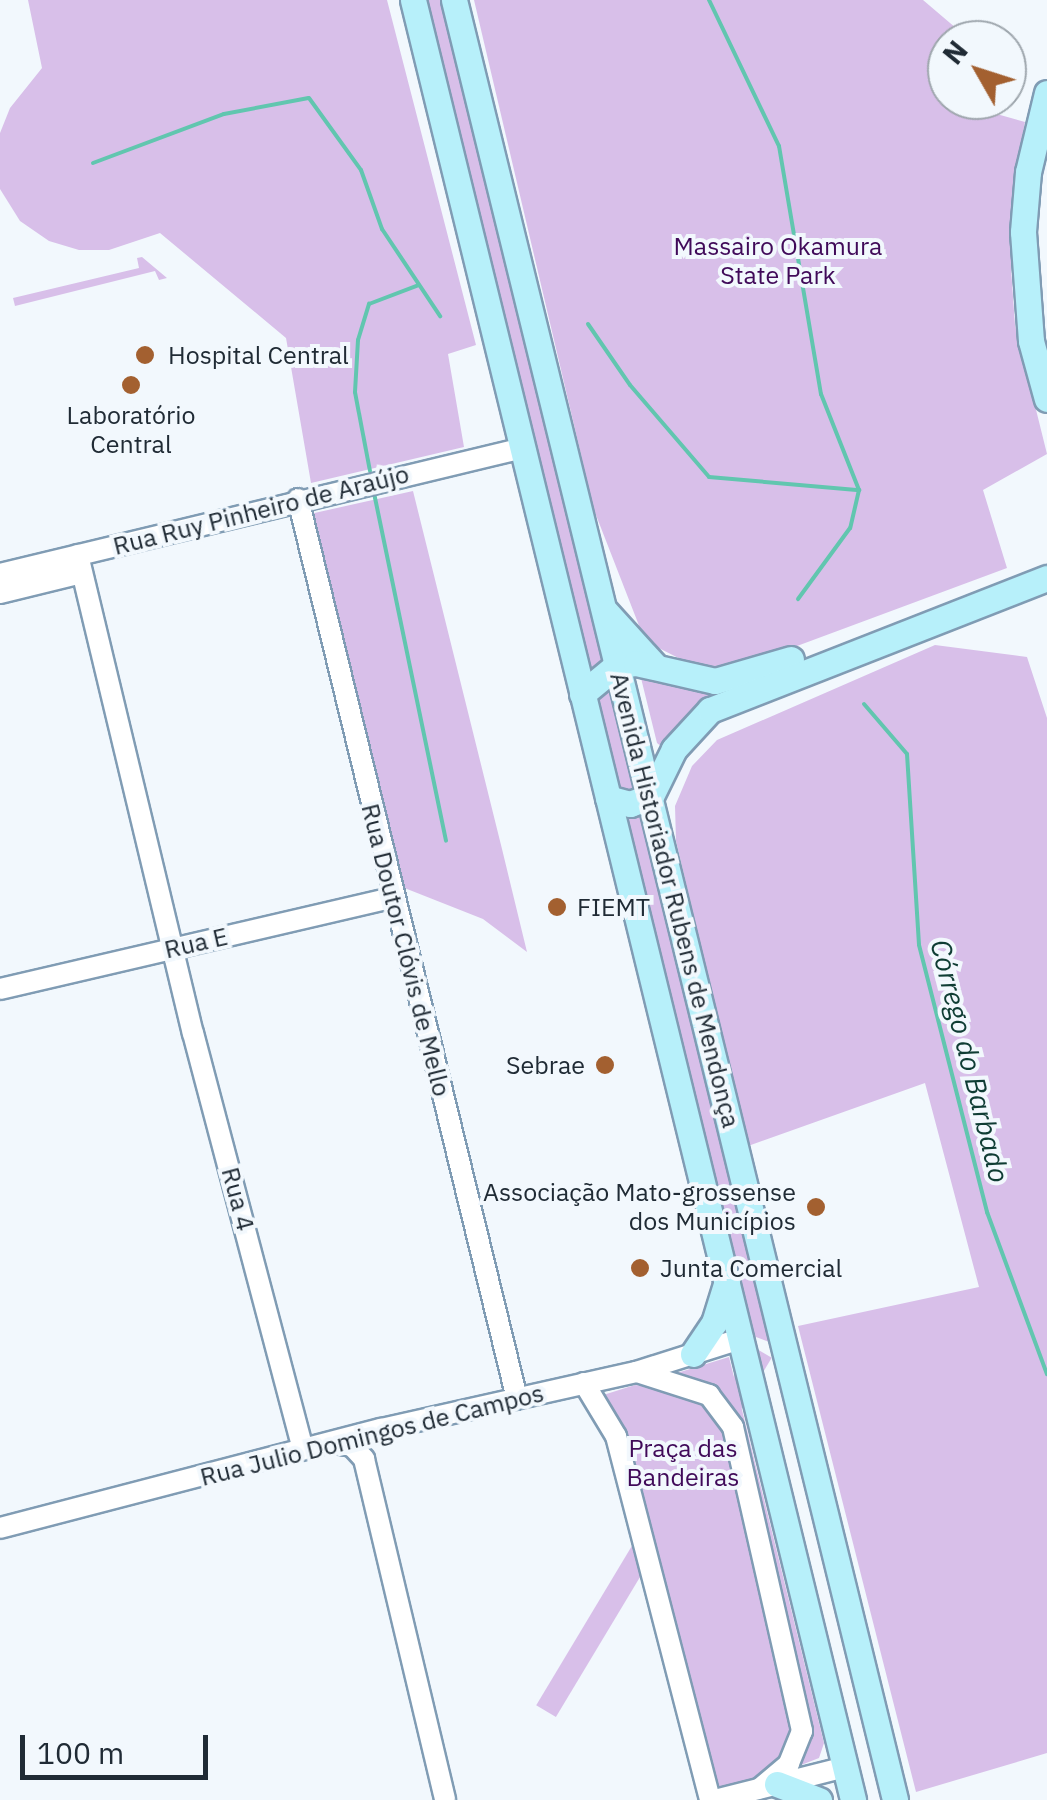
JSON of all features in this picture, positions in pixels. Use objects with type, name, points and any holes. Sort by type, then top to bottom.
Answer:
[{"type":"main road","name":"Avenida Historiador Rubens de Mendonça","points":[[412,0],[744,1338],[852,1800]]},
{"type":"main road","name":"Avenida Historiador Rubens de Mendonça","points":[[454,0],[895,1800]]},
{"type":"main road","points":[[1044,383],[1023,232],[1028,172],[1047,93]]},
{"type":"main road","points":[[608,798],[630,804],[651,796],[674,748],[710,710],[1047,559]]},
{"type":"main road","points":[[582,694],[616,666],[656,668],[692,679],[734,679],[1047,578]]},
{"type":"main road","points":[[604,609],[656,668]]},
{"type":"main road","points":[[693,1354],[714,1323],[728,1277]]},
{"type":"main road","points":[[744,1338],[790,1364]]},
{"type":"main road","points":[[845,1766],[866,1753],[877,1730]]},
{"type":"main road","points":[[768,1786],[819,1800]]},
{"type":"street","name":"Rua Ruy Pinheiro de Araújo","points":[[0,593],[80,564],[298,499],[523,448]]},
{"type":"street","name":"Rua Doutor Clóvis de Mello","points":[[298,499],[517,1400]]},
{"type":"street","name":"Rua Ruy Pinheiro de Araújo","points":[[0,574],[80,564]]},
{"type":"street","name":"Rua 4","points":[[80,564],[173,948],[303,1450]]},
{"type":"street","name":"Rua E","points":[[0,989],[392,898]]},
{"type":"street","name":"Rua Julio Domingos de Campos","points":[[0,1528],[382,1429],[636,1372],[744,1338]]},
{"type":"street","points":[[636,1372],[709,1395],[733,1427],[802,1732],[789,1764],[768,1786]]},
{"type":"street","points":[[584,1383],[616,1436],[712,1800],[845,1766]]},
{"type":"street","points":[[364,1460],[382,1429]]},
{"type":"street","points":[[332,1442],[352,1446],[364,1460],[445,1800]]},
{"type":"green space","points":[[28,0],[387,0],[476,345],[448,354],[464,447],[311,483],[286,338],[160,233],[109,250],[79,250],[49,241],[20,221],[0,189],[0,133],[10,108],[42,68]]},
{"type":"green space","points":[[425,0],[443,0],[607,664],[586,672]]},
{"type":"green space","name":"Massairo Okamura State Park","points":[[474,0],[923,0],[946,20],[927,20],[927,120],[1025,122],[1014,182],[1011,268],[1015,325],[1047,454],[983,490],[1007,568],[762,659],[708,673],[645,641],[594,510]]},
{"type":"green space","points":[[142,257],[167,278],[159,280],[155,271],[15,306],[13,298],[139,268],[137,258]]},
{"type":"green space","points":[[413,491],[527,952],[483,919],[402,887],[310,514]]},
{"type":"green space","points":[[868,634],[662,747],[657,743],[640,674],[675,681],[791,664]]},
{"type":"green space","points":[[935,645],[1027,657],[1047,718],[1047,1753],[916,1792],[798,1326],[979,1287],[925,1083],[748,1146],[676,841],[675,806],[692,766],[717,740]]},
{"type":"green space","points":[[610,675],[639,799],[615,804],[587,680]]},
{"type":"green space","points":[[641,805],[769,1342],[748,1334],[620,811]]},
{"type":"green space","points":[[752,1346],[772,1358],[556,1717],[536,1705]]},
{"type":"green space","points":[[729,1357],[824,1743],[819,1758],[796,1767],[810,1736],[738,1412],[720,1390],[677,1373]]},
{"type":"green space","name":"Praça das Bandeiras","points":[[635,1385],[682,1391],[726,1417],[798,1732],[777,1767],[750,1782],[717,1788],[600,1396]]},
{"type":"waterway","points":[[709,0],[779,146],[821,394],[859,490]]},
{"type":"waterway","name":"Córrego do Barbado","points":[[93,163],[224,114],[309,98],[361,170],[382,229],[440,316]]},
{"type":"waterway","points":[[370,471],[355,392],[358,340],[369,304],[419,285]]},
{"type":"waterway","name":"Córrego do Barbado","points":[[588,324],[630,385],[709,477],[859,490],[850,528],[798,599]]},
{"type":"waterway","points":[[374,493],[446,841]]},
{"type":"waterway","name":"Córrego do Barbado","points":[[864,704],[907,754],[919,945],[987,1212],[1047,1374]]},
{"type":"place","name":"Hospital Central","points":[[145,355]]},
{"type":"place","name":"Laboratório Central","points":[[131,385]]},
{"type":"place","name":"FIEMT","points":[[557,907]]},
{"type":"place","name":"Sebrae","points":[[605,1065]]},
{"type":"place","name":"Associação Mato-grossense dos Municípios","points":[[816,1207]]},
{"type":"place","name":"Junta Comercial","points":[[640,1268]]}]
